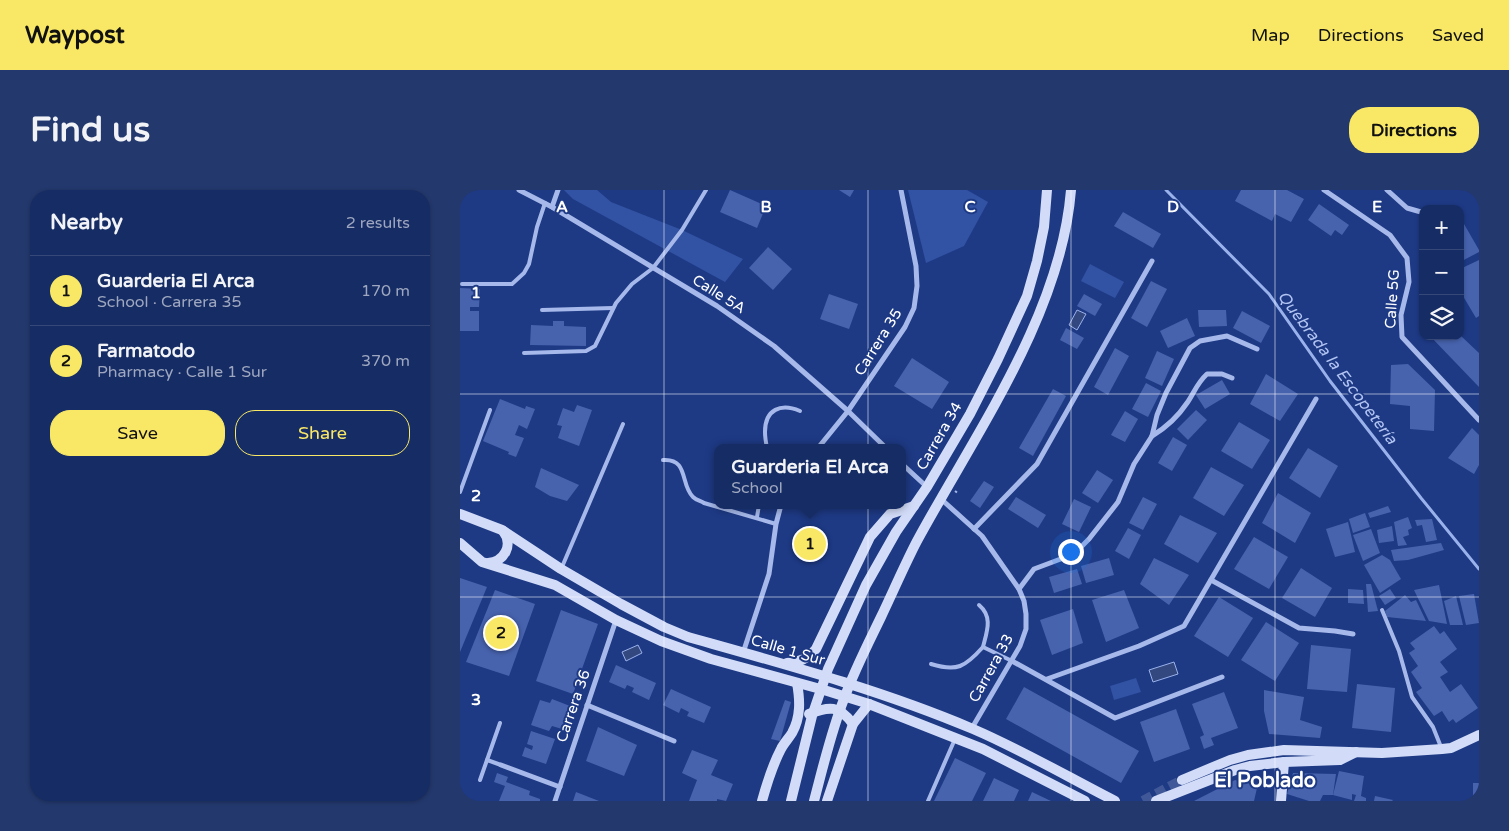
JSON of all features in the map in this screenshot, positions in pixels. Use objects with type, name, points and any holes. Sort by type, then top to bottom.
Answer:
[{"type":"street","name":"Calle 5A","points":[[519,190],[552,207],[717,306],[774,346],[848,411],[882,444]]},
{"type":"street","points":[[552,207],[558,190]]},
{"type":"street","name":"Carrera 35","points":[[821,444],[848,411],[905,327],[914,308],[918,286],[916,266],[901,190]]},
{"type":"street","name":"Carrera 34","points":[[791,801],[812,716],[828,669],[874,569],[974,406],[1027,296],[1044,227],[1046,190]]},
{"type":"street","points":[[814,801],[852,676],[916,543],[996,402],[1043,302],[1063,242],[1071,190]]},
{"type":"street","name":"Calle 5G","points":[[1324,190],[1390,235],[1407,258],[1409,282],[1401,315],[1402,337],[1479,420]]},
{"type":"street","points":[[1387,190],[1407,208],[1419,211]]},
{"type":"street","points":[[974,529],[1037,464],[1152,261]]},
{"type":"street","points":[[941,499],[982,536],[1018,589],[1034,569],[1074,554],[1089,539],[1118,502],[1134,464],[1152,436],[1157,415],[1166,393],[1190,348],[1200,341],[1227,336],[1257,349]]},
{"type":"street","points":[[1152,436],[1169,426],[1186,404],[1199,381],[1207,374],[1222,374],[1232,378]]},
{"type":"street","points":[[1047,679],[1139,646],[1184,626],[1316,399]]},
{"type":"street","points":[[906,468],[926,487]]},
{"type":"street","points":[[906,509],[914,506]]},
{"type":"street","points":[[743,652],[769,574],[780,509]]},
{"type":"street","points":[[780,663],[802,661],[816,649],[870,537],[890,514],[905,509]]},
{"type":"street","name":"Calle 1 Sur","points":[[460,514],[502,530],[562,569],[664,627],[688,637],[867,689],[972,729],[1008,745],[1115,801]]},
{"type":"street","points":[[482,562],[495,562],[505,554],[508,542],[502,530]]},
{"type":"street","name":"Calle 1 Sur","points":[[460,543],[482,562],[555,585],[616,620],[661,641],[686,651],[869,704],[956,737],[1012,762],[1085,801]]},
{"type":"street","points":[[1211,580],[1299,628],[1353,634]]},
{"type":"street","name":"Carrera 33","points":[[972,729],[1012,661],[1026,629],[1024,601],[1018,589]]},
{"type":"street","name":"Carrera 36","points":[[554,801],[616,620]]},
{"type":"street","points":[[1012,661],[1116,718],[1222,677]]},
{"type":"street","points":[[762,801],[768,777],[781,748],[798,719],[800,706],[797,683]]},
{"type":"street","points":[[827,801],[853,724],[869,704]]},
{"type":"street","points":[[587,705],[674,741]]},
{"type":"street","points":[[798,719],[818,711],[834,708],[842,712],[853,724]]},
{"type":"street","points":[[1182,780],[1230,760],[1263,752],[1284,750],[1382,753],[1442,749],[1451,748],[1479,735]]},
{"type":"street","points":[[1156,801],[1235,770],[1261,764],[1340,760],[1356,752]]},
{"type":"street","points":[[1281,801],[1284,762]]},
{"type":"street","points":[[501,765],[560,787]]},
{"type":"lane","points":[[524,353],[586,351],[595,346],[613,308],[632,284],[653,268],[682,230],[706,190]]},
{"type":"lane","points":[[462,284],[512,284],[524,273],[529,264],[537,227],[545,204]]},
{"type":"lane","points":[[542,310],[613,308]]},
{"type":"lane","points":[[766,444],[765,432],[767,419],[772,412],[783,407],[800,411]]},
{"type":"lane","points":[[460,492],[490,410]]},
{"type":"lane","points":[[562,569],[623,424]]},
{"type":"lane","points":[[663,460],[671,459],[678,463],[683,471],[688,489],[694,498],[714,506]]},
{"type":"lane","points":[[727,509],[776,524]]},
{"type":"lane","points":[[757,517],[758,509]]},
{"type":"lane","points":[[930,664],[943,668],[954,668],[964,665],[983,647],[989,624],[988,616],[979,605]]},
{"type":"lane","points":[[1382,610],[1399,651],[1412,697],[1433,728],[1442,749]]},
{"type":"lane","points":[[983,647],[1012,661]]},
{"type":"lane","points":[[480,780],[500,723]]},
{"type":"lane","points":[[928,801],[956,737]]},
{"type":"lane","points":[[487,760],[501,765]]},
{"type":"shaded area","points":[[564,190],[597,190],[611,202],[682,230],[743,259],[725,282],[573,199]]},
{"type":"shaded area","points":[[908,190],[967,190],[988,202],[964,246],[926,263]]},
{"type":"shaded area","points":[[1090,264],[1124,282],[1115,298],[1081,281]]},
{"type":"shaded area","points":[[1077,310],[1086,314],[1077,330],[1069,325]]},
{"type":"shaded area","points":[[638,645],[642,653],[626,661],[622,652]]},
{"type":"shaded area","points":[[1174,662],[1178,674],[1153,682],[1149,670]]},
{"type":"shaded area","points":[[1136,678],[1141,692],[1114,700],[1110,686]]},
{"type":"building","points":[[730,190],[766,206],[757,228],[720,212]]},
{"type":"building","points":[[839,190],[854,190],[850,197]]},
{"type":"building","points":[[1241,190],[1287,190],[1304,199],[1291,222],[1275,214],[1272,221],[1235,201]]},
{"type":"building","points":[[1319,204],[1349,225],[1342,235],[1335,230],[1331,236],[1308,220]]},
{"type":"building","points":[[1123,212],[1161,234],[1153,248],[1114,226]]},
{"type":"building","points":[[1464,224],[1479,250],[1479,252],[1464,260]]},
{"type":"building","points":[[768,247],[792,269],[773,290],[749,268]]},
{"type":"building","points":[[1479,260],[1479,316],[1476,318],[1464,298],[1464,267]]},
{"type":"building","points":[[1151,281],[1167,289],[1147,327],[1131,318]]},
{"type":"building","points":[[460,288],[480,289],[479,307],[470,307],[470,311],[479,311],[479,331],[460,331]]},
{"type":"building","points":[[829,294],[858,304],[849,329],[820,319]]},
{"type":"building","points":[[1084,294],[1102,304],[1095,316],[1077,306]]},
{"type":"building","points":[[1198,310],[1226,310],[1227,326],[1199,327]]},
{"type":"building","points":[[1242,311],[1270,326],[1261,343],[1233,328]]},
{"type":"building","points":[[1187,318],[1195,336],[1168,348],[1160,331]]},
{"type":"building","points":[[553,321],[564,321],[564,326],[586,327],[586,346],[530,345],[531,325],[553,326]]},
{"type":"building","points":[[1066,328],[1084,338],[1077,349],[1060,340]]},
{"type":"building","points":[[1464,339],[1479,353],[1479,387],[1434,340]]},
{"type":"building","points":[[1115,348],[1129,356],[1108,395],[1094,387]]},
{"type":"building","points":[[1157,351],[1174,359],[1162,386],[1145,378]]},
{"type":"building","points":[[912,358],[949,382],[932,409],[894,386]]},
{"type":"building","points":[[1408,364],[1435,390],[1434,431],[1410,429],[1410,406],[1390,404],[1391,365]]},
{"type":"building","points":[[1266,374],[1298,394],[1280,421],[1250,404]]},
{"type":"building","points":[[1222,380],[1230,394],[1205,409],[1196,395]]},
{"type":"building","points":[[1146,383],[1161,391],[1148,417],[1132,409]]},
{"type":"building","points":[[1053,389],[1066,396],[1033,456],[1019,448]]},
{"type":"building","points":[[500,399],[525,409],[526,406],[535,409],[527,429],[519,425],[515,435],[524,438],[516,457],[483,441]]},
{"type":"building","points":[[577,405],[592,410],[579,446],[558,438],[562,426],[557,425],[563,408],[574,412]]},
{"type":"building","points":[[1196,410],[1207,420],[1188,440],[1177,429]]},
{"type":"building","points":[[1125,411],[1138,419],[1125,442],[1111,435]]},
{"type":"building","points":[[1239,422],[1270,440],[1252,469],[1221,451]]},
{"type":"building","points":[[1472,428],[1479,435],[1479,465],[1474,474],[1448,458]]},
{"type":"building","points":[[1173,437],[1187,445],[1172,471],[1158,463]]},
{"type":"building","points":[[1308,448],[1338,466],[1320,498],[1289,478]]},
{"type":"building","points":[[1211,467],[1244,485],[1224,516],[1193,498]]},
{"type":"building","points":[[541,468],[579,485],[567,501],[550,496],[535,487]]},
{"type":"building","points":[[1097,470],[1113,480],[1098,503],[1082,493]]},
{"type":"building","points":[[984,481],[994,487],[980,508],[970,501]]},
{"type":"building","points":[[1278,493],[1311,513],[1295,543],[1262,523]]},
{"type":"building","points":[[1016,497],[1046,515],[1038,528],[1008,509]]},
{"type":"building","points":[[1143,497],[1157,504],[1143,530],[1129,523]]},
{"type":"building","points":[[1074,499],[1091,507],[1079,532],[1062,524]]},
{"type":"building","points":[[1388,506],[1391,512],[1370,518],[1368,513]]},
{"type":"building","points":[[1365,513],[1370,527],[1353,533],[1349,519]]},
{"type":"building","points":[[1180,515],[1217,533],[1198,563],[1164,544]]},
{"type":"building","points":[[1408,517],[1412,528],[1408,530],[1409,535],[1403,537],[1407,545],[1398,546],[1394,522]]},
{"type":"building","points":[[1432,519],[1437,540],[1426,542],[1422,525],[1417,526],[1415,520]]},
{"type":"building","points":[[1348,522],[1355,552],[1335,557],[1326,529]]},
{"type":"building","points":[[1392,526],[1394,541],[1379,543],[1377,530]]},
{"type":"building","points":[[1128,528],[1141,535],[1129,559],[1115,551]]},
{"type":"building","points":[[1371,529],[1380,553],[1363,561],[1353,535]]},
{"type":"building","points":[[1254,537],[1288,557],[1269,589],[1234,569]]},
{"type":"building","points":[[1441,543],[1444,550],[1408,560],[1394,561],[1391,550]]},
{"type":"building","points":[[1382,555],[1390,560],[1401,579],[1380,593],[1364,565]]},
{"type":"building","points":[[1109,558],[1114,575],[1086,583],[1081,566]]},
{"type":"building","points":[[1154,558],[1189,575],[1169,605],[1140,584]]},
{"type":"building","points":[[1301,568],[1332,588],[1315,617],[1282,598]]},
{"type":"building","points":[[1077,569],[1082,584],[1054,593],[1049,577]]},
{"type":"building","points":[[460,578],[487,587],[460,652]]},
{"type":"building","points":[[1366,584],[1371,584],[1378,611],[1368,612]]},
{"type":"building","points":[[1439,585],[1447,624],[1429,621],[1414,590]]},
{"type":"building","points":[[1348,589],[1363,590],[1364,604],[1348,603]]},
{"type":"building","points":[[1390,589],[1396,598],[1385,605],[1379,596]]},
{"type":"building","points":[[495,590],[535,604],[509,676],[466,662]]},
{"type":"building","points":[[1124,590],[1139,628],[1106,642],[1092,600]]},
{"type":"building","points":[[1474,594],[1479,623],[1466,625],[1459,596]]},
{"type":"building","points":[[1405,595],[1411,602],[1416,600],[1426,621],[1387,617],[1385,611]]},
{"type":"building","points":[[1456,596],[1463,625],[1450,625],[1444,601]]},
{"type":"building","points":[[1219,597],[1253,618],[1228,657],[1194,636]]},
{"type":"building","points":[[1073,609],[1083,643],[1052,655],[1040,620]]},
{"type":"building","points":[[561,610],[598,624],[573,694],[536,681]]},
{"type":"building","points":[[1266,622],[1299,643],[1275,681],[1241,660]]},
{"type":"building","points":[[1434,626],[1440,634],[1444,631],[1457,649],[1440,662],[1448,672],[1440,677],[1450,692],[1461,684],[1478,708],[1456,723],[1453,719],[1449,722],[1442,711],[1434,716],[1416,692],[1422,688],[1411,672],[1418,666],[1409,653],[1415,649],[1410,643]]},
{"type":"building","points":[[1311,645],[1351,649],[1347,692],[1307,689]]},
{"type":"building","points":[[616,665],[656,683],[649,700],[632,692],[634,688],[627,685],[625,689],[609,682]]},
{"type":"building","points":[[1357,684],[1395,688],[1391,732],[1352,728]]},
{"type":"building","points":[[1024,687],[1139,751],[1121,783],[1006,719]]},
{"type":"building","points":[[671,689],[711,707],[704,723],[687,716],[689,712],[681,708],[679,713],[663,705]]},
{"type":"building","points":[[1264,690],[1304,697],[1300,720],[1322,727],[1320,738],[1269,734],[1264,711]]},
{"type":"building","points":[[1224,692],[1238,728],[1211,738],[1214,745],[1204,749],[1200,737],[1204,735],[1192,704]]},
{"type":"building","points":[[552,699],[570,706],[562,729],[552,726],[549,731],[531,725],[540,700],[550,703]]},
{"type":"building","points":[[785,700],[791,702],[780,741],[771,739]]},
{"type":"building","points":[[1176,709],[1190,749],[1154,762],[1140,722]]},
{"type":"building","points":[[598,727],[637,745],[624,776],[586,761]]},
{"type":"building","points":[[531,731],[555,739],[546,764],[522,756],[525,747],[532,750],[533,746],[527,744]]},
{"type":"building","points":[[692,750],[718,760],[711,775],[733,784],[726,801],[717,799],[717,801],[689,801],[697,780],[682,773]]},
{"type":"building","points":[[955,758],[986,773],[972,801],[934,801]]},
{"type":"building","points":[[1339,771],[1364,776],[1361,796],[1366,798],[1366,801],[1354,801],[1356,795],[1352,794],[1352,800],[1333,795]]},
{"type":"building","points":[[497,773],[508,777],[506,782],[530,791],[529,795],[540,799],[540,801],[499,801],[505,786],[494,782]]},
{"type":"building","points":[[1293,773],[1336,774],[1333,795],[1323,795],[1320,801],[1309,801],[1287,794]]},
{"type":"building","points":[[994,778],[1019,790],[1014,801],[983,801]]},
{"type":"building","points":[[1235,780],[1251,784],[1251,787],[1257,788],[1254,801],[1194,801]]},
{"type":"building","points":[[1473,783],[1479,783],[1479,801],[1473,801]]},
{"type":"building","points":[[576,792],[599,801],[573,801]]},
{"type":"building","points":[[1032,792],[1051,801],[1028,801]]},
{"type":"building","points":[[1375,796],[1393,800],[1374,801]]},
{"type":"waterway","name":"Quebrada la Escopetería","points":[[1166,190],[1269,294],[1330,381],[1479,569]]},
{"type":"tunnel","points":[[1143,801],[1182,780]]},
{"type":"place","name":"Guarderia El Arca","points":[[810,544]]},
{"type":"place","name":"Farmatodo","points":[[501,633]]},
{"type":"district","name":"El Poblado","points":[[1265,780]]}]
